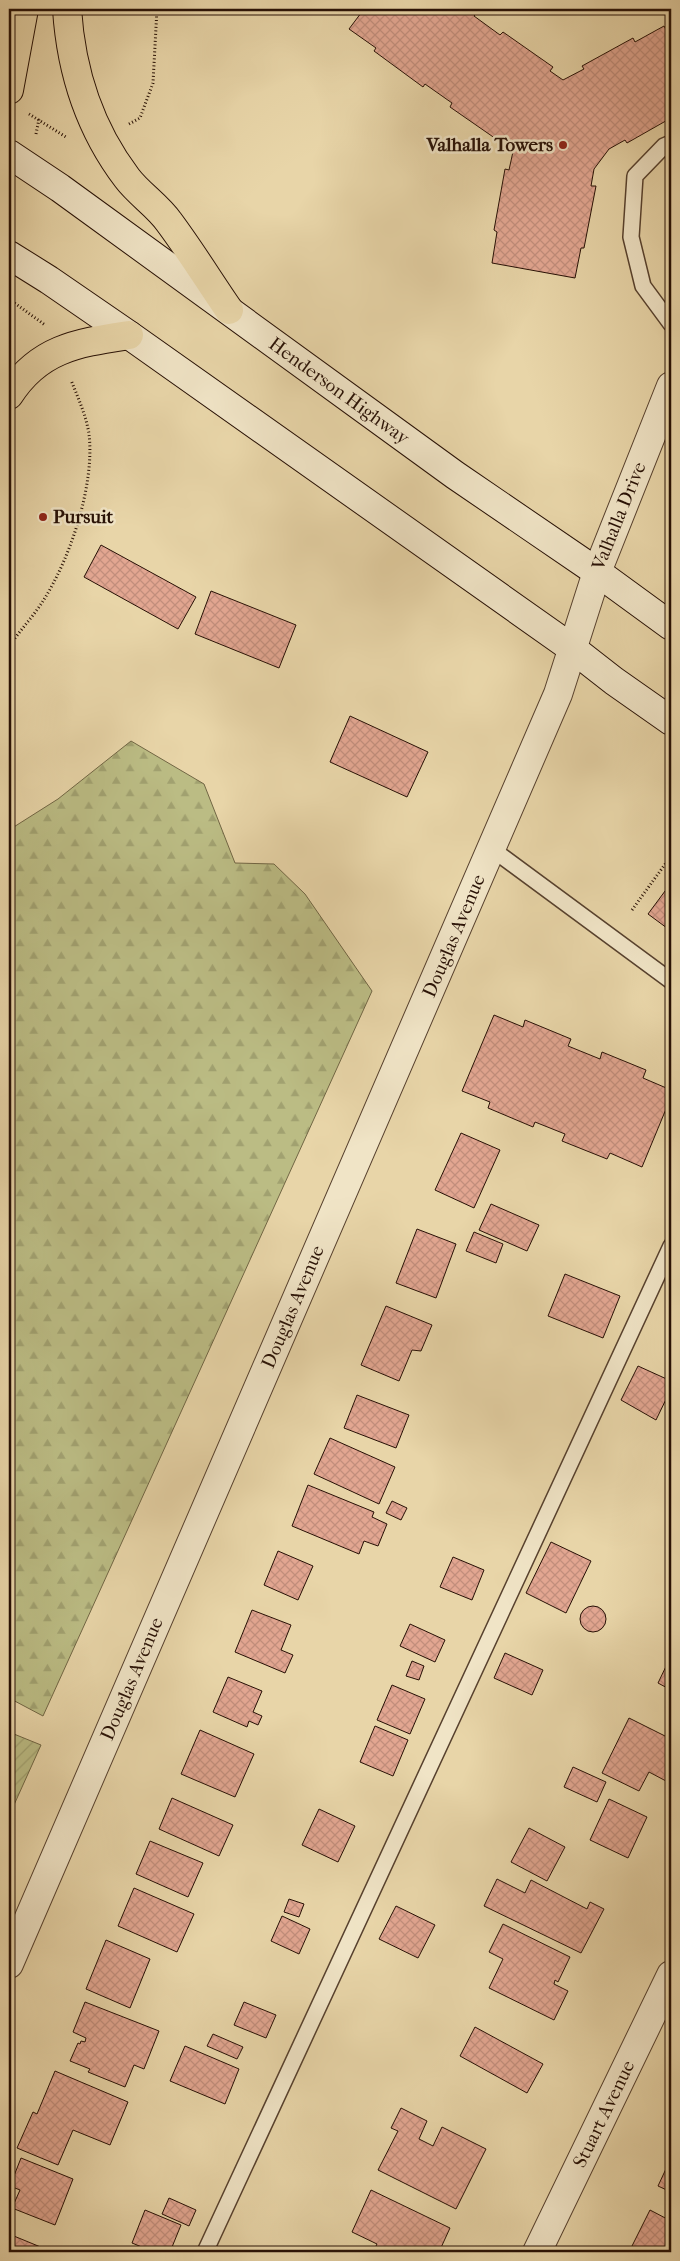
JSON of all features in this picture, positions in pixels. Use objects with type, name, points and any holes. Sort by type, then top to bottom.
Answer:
[{"type":"main road","points":[[9,90],[24,9]]},
{"type":"main road","points":[[67,9],[70,41],[80,85],[86,106],[102,140],[128,179],[145,199],[168,220],[229,310]]},
{"type":"main road","points":[[9,394],[23,375],[48,355],[83,343],[129,335]]},
{"type":"street","name":"Henderson Highway","points":[[9,154],[60,188],[455,475],[671,626]]},
{"type":"street","points":[[9,255],[129,335],[573,649],[614,681],[671,721]]},
{"type":"street","name":"Valhalla Drive","points":[[573,649],[596,572],[671,386]]},
{"type":"street","name":"Douglas Avenue","points":[[9,1964],[492,849],[558,694],[573,649]]},
{"type":"street","name":"Stuart Avenue","points":[[537,2252],[671,1975]]},
{"type":"lane","points":[[671,143],[664,146],[635,176],[630,237],[643,286],[671,324]]},
{"type":"lane","points":[[492,849],[671,981]]},
{"type":"lane","points":[[205,2252],[671,1246]]},
{"type":"path","points":[[140,118],[152,83],[157,9]]},
{"type":"path","points":[[27,113],[38,120],[36,134]]},
{"type":"path","points":[[9,299],[45,326],[48,331]]},
{"type":"path","points":[[9,647],[43,601],[62,565],[76,526],[86,486],[89,435],[80,402],[69,376]]},
{"type":"path","points":[[632,910],[671,856]]},
{"type":"green space","points":[[131,741],[204,784],[235,863],[274,864],[305,894],[372,991],[43,1716],[9,1698],[9,830],[58,799]]},
{"type":"green space","points":[[9,1732],[41,1745],[9,1816]]},
{"type":"building","name":"Valhalla Towers","points":[[364,9],[471,9],[477,13],[474,16],[500,35],[503,32],[553,67],[550,71],[563,80],[584,69],[582,66],[633,38],[635,42],[664,26],[671,39],[671,118],[627,143],[625,140],[609,149],[594,169],[591,186],[596,186],[584,248],[581,248],[575,278],[492,263],[497,232],[494,230],[505,169],[509,170],[514,147],[501,138],[499,141],[450,107],[452,103],[425,84],[423,87],[374,51],[376,48],[349,29]]},
{"type":"building","points":[[101,545],[196,597],[178,629],[84,577]]},
{"type":"building","points":[[211,591],[296,625],[279,668],[195,634]]},
{"type":"building","points":[[350,716],[428,752],[407,797],[330,762]]},
{"type":"building","points":[[671,883],[671,931],[648,914]]},
{"type":"building","points":[[494,1015],[523,1027],[525,1020],[571,1039],[568,1046],[600,1059],[602,1052],[646,1070],[643,1078],[671,1090],[671,1097],[642,1167],[610,1153],[607,1159],[562,1141],[565,1134],[535,1122],[533,1127],[488,1108],[490,1102],[462,1091]]},
{"type":"building","points":[[461,1133],[500,1150],[474,1208],[435,1190]]},
{"type":"building","points":[[491,1204],[539,1225],[527,1251],[479,1230]]},
{"type":"building","points":[[417,1229],[456,1244],[436,1298],[396,1283]]},
{"type":"building","points":[[474,1232],[503,1244],[496,1263],[466,1251]]},
{"type":"building","points":[[565,1274],[620,1296],[603,1338],[548,1316]]},
{"type":"building","points":[[386,1306],[432,1325],[421,1351],[412,1350],[399,1381],[361,1365]]},
{"type":"building","points":[[638,1366],[671,1381],[671,1389],[656,1420],[621,1400]]},
{"type":"building","points":[[357,1395],[409,1415],[396,1448],[344,1428]]},
{"type":"building","points":[[330,1438],[395,1467],[379,1504],[314,1474]]},
{"type":"building","points":[[308,1485],[374,1512],[372,1517],[387,1524],[378,1546],[364,1541],[359,1554],[292,1526]]},
{"type":"building","points":[[392,1501],[407,1508],[401,1520],[386,1513]]},
{"type":"building","points":[[551,1542],[591,1561],[566,1613],[526,1593]]},
{"type":"building","points":[[278,1551],[313,1566],[298,1600],[264,1585]]},
{"type":"building","points":[[453,1557],[484,1570],[472,1600],[440,1587]]},
{"type":"building","points":[[593,1606],[602,1610],[606,1619],[602,1628],[593,1632],[584,1628],[580,1619],[584,1610]]},
{"type":"building","points":[[252,1610],[291,1625],[281,1650],[293,1655],[285,1673],[235,1652]]},
{"type":"building","points":[[410,1624],[445,1640],[435,1662],[400,1646]]},
{"type":"building","points":[[505,1653],[543,1670],[532,1695],[494,1678]]},
{"type":"building","points":[[671,1656],[671,1690],[658,1683]]},
{"type":"building","points":[[412,1661],[424,1666],[419,1680],[406,1676]]},
{"type":"building","points":[[228,1677],[262,1691],[253,1712],[262,1716],[258,1725],[249,1721],[247,1727],[213,1712]]},
{"type":"building","points":[[392,1685],[425,1699],[410,1734],[377,1720]]},
{"type":"building","points":[[629,1718],[671,1739],[671,1771],[666,1781],[649,1772],[639,1791],[602,1773]]},
{"type":"building","points":[[375,1726],[408,1740],[393,1776],[360,1762]]},
{"type":"building","points":[[200,1730],[254,1754],[235,1797],[181,1774]]},
{"type":"building","points":[[573,1767],[606,1782],[597,1802],[564,1787]]},
{"type":"building","points":[[172,1798],[233,1825],[219,1856],[159,1829]]},
{"type":"building","points":[[609,1799],[647,1817],[628,1858],[590,1840]]},
{"type":"building","points":[[319,1809],[355,1826],[338,1862],[302,1845]]},
{"type":"building","points":[[529,1828],[565,1847],[547,1881],[511,1862]]},
{"type":"building","points":[[150,1841],[203,1863],[188,1897],[136,1874]]},
{"type":"building","points":[[497,1879],[525,1893],[531,1880],[587,1909],[590,1902],[604,1909],[581,1953],[484,1906]]},
{"type":"building","points":[[134,1888],[194,1914],[177,1952],[118,1926]]},
{"type":"building","points":[[289,1899],[304,1904],[299,1917],[284,1912]]},
{"type":"building","points":[[396,1906],[435,1925],[418,1958],[379,1939]]},
{"type":"building","points":[[282,1916],[310,1929],[299,1954],[271,1941]]},
{"type":"building","points":[[503,1924],[570,1957],[558,1982],[555,1980],[554,1984],[568,1991],[554,2020],[489,1988],[503,1959],[489,1952]]},
{"type":"building","points":[[106,1940],[150,1959],[130,2008],[86,1989]]},
{"type":"building","points":[[85,2002],[159,2031],[144,2069],[134,2065],[125,2087],[88,2072],[90,2069],[70,2061],[78,2043],[80,2044],[81,2041],[85,2042],[86,2038],[73,2032]]},
{"type":"building","points":[[244,2002],[276,2015],[266,2038],[234,2025]]},
{"type":"building","points":[[475,2027],[543,2064],[527,2093],[460,2056]]},
{"type":"building","points":[[213,2034],[243,2047],[237,2059],[207,2046]]},
{"type":"building","points":[[185,2046],[239,2069],[225,2104],[170,2081]]},
{"type":"building","points":[[55,2071],[128,2102],[110,2145],[73,2130],[58,2165],[17,2148],[33,2112],[37,2114]]},
{"type":"building","points":[[401,2108],[427,2121],[419,2139],[433,2146],[442,2127],[486,2149],[456,2209],[378,2170],[398,2131],[391,2128]]},
{"type":"building","points":[[21,2158],[73,2179],[55,2225],[12,2208],[20,2190],[10,2186]]},
{"type":"building","points":[[671,2158],[671,2192],[658,2186]]},
{"type":"building","points":[[371,2190],[450,2228],[439,2252],[373,2252],[377,2244],[352,2232]]},
{"type":"building","points":[[169,2198],[196,2210],[189,2226],[162,2214]]},
{"type":"building","points":[[145,2210],[181,2225],[170,2252],[154,2252],[132,2243]]},
{"type":"building","points":[[650,2210],[671,2221],[671,2252],[629,2252]]},
{"type":"building","points":[[9,2234],[43,2248],[41,2252],[9,2252]]},
{"type":"place","name":"Valhalla Towers","points":[[563,145]]},
{"type":"place","name":"Pursuit","points":[[43,517]]}]
